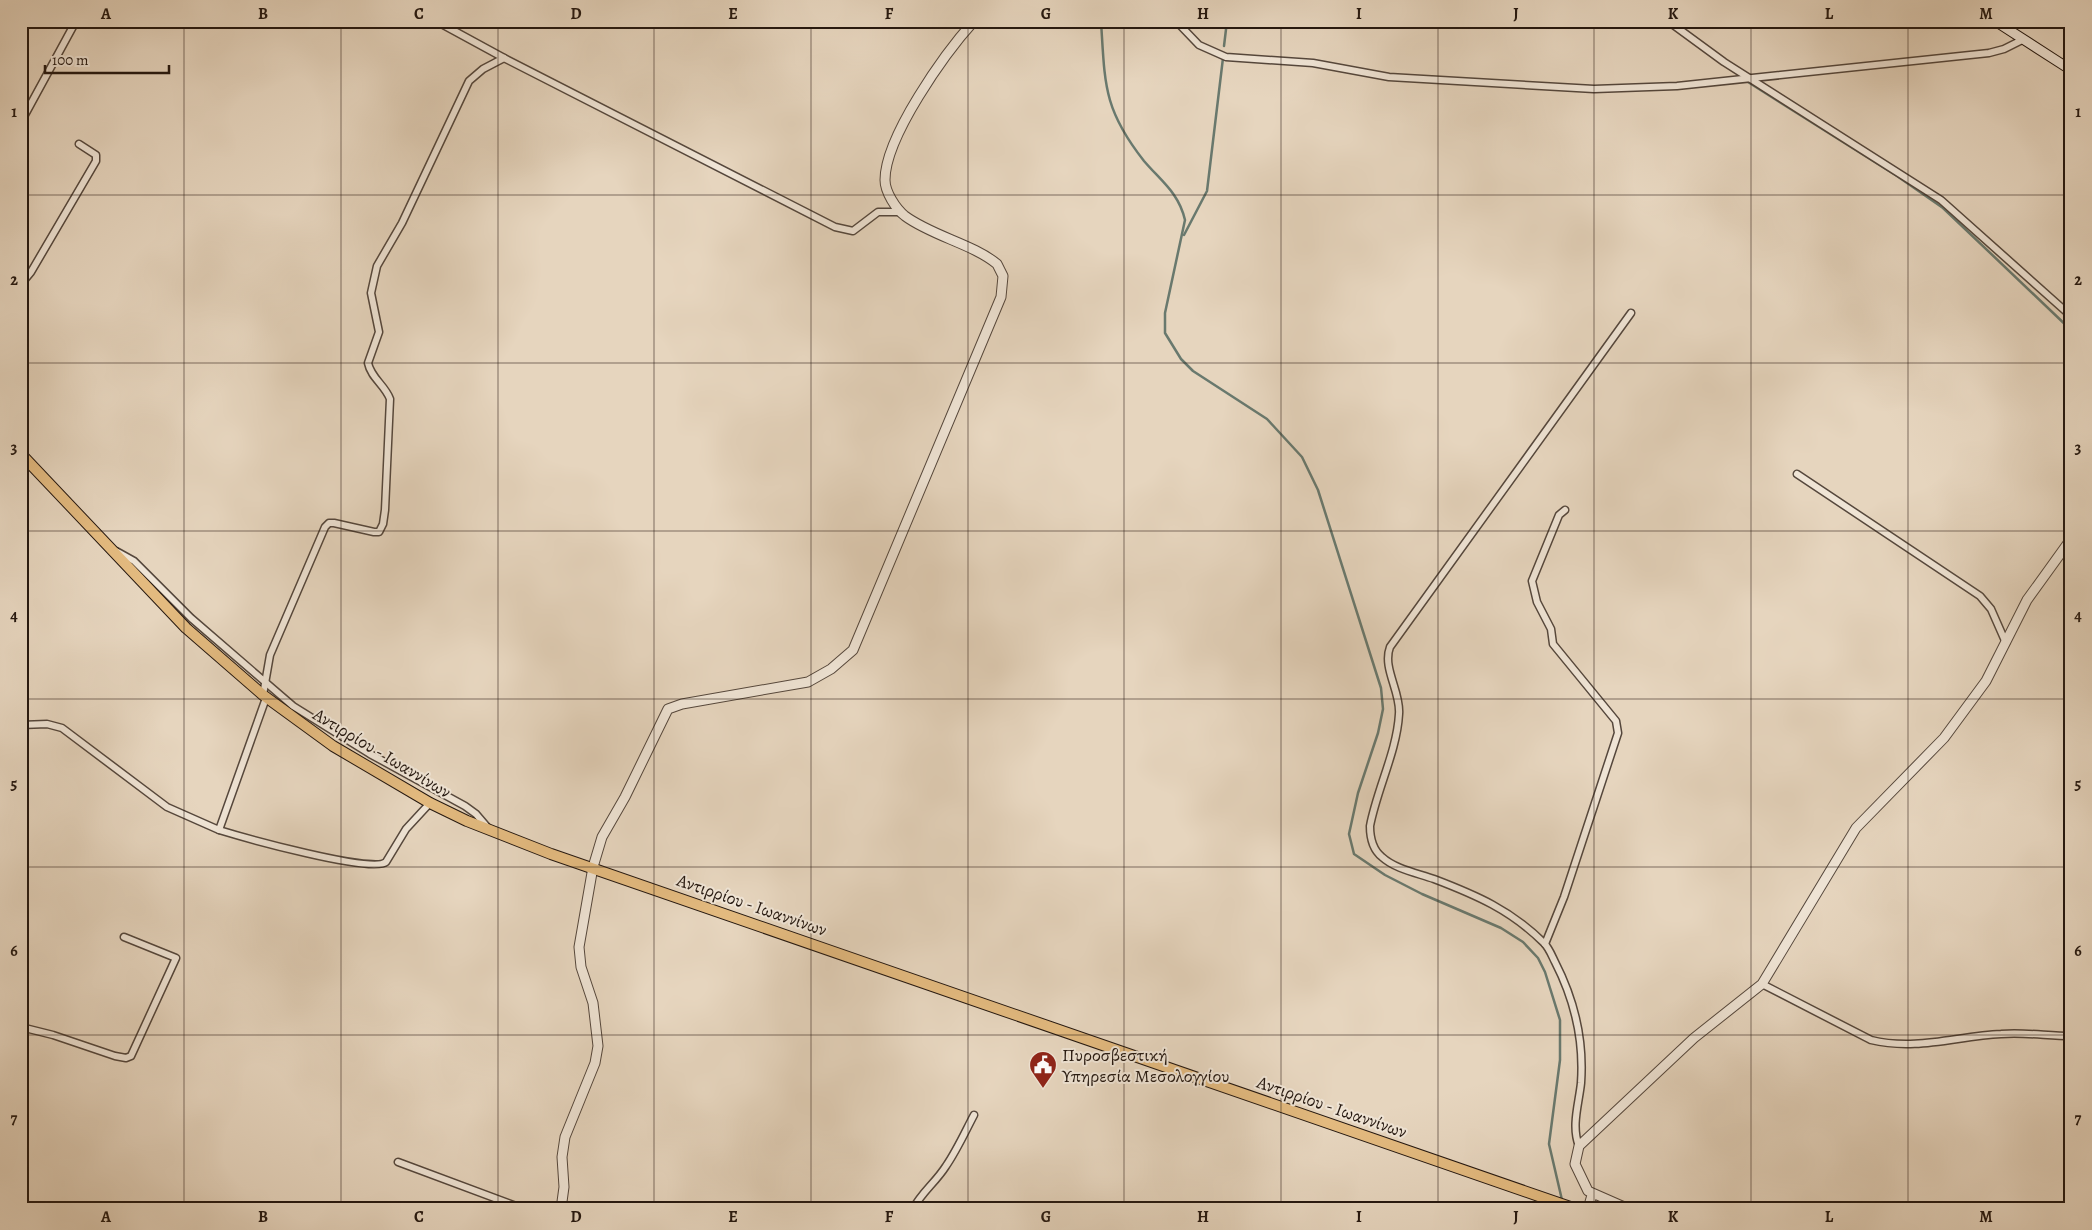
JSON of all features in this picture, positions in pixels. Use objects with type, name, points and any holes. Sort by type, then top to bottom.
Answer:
[{"type":"main road","name":"Αντιρρίου - Ιωαννίνων","points":[[21,454],[186,628],[264,697],[333,746],[430,803],[551,854],[593,867],[1550,1203],[1576,1209]]},
{"type":"street","points":[[21,122],[76,21]]},
{"type":"street","points":[[436,21],[504,58],[845,231],[858,229],[878,212],[900,212]]},
{"type":"street","points":[[561,1209],[564,1187],[562,1157],[566,1137],[595,1063],[598,1046],[593,1003],[581,968],[579,947],[593,867],[602,838],[625,797],[668,708],[808,682],[831,669],[853,650],[1001,297],[1003,280],[1000,267],[994,261],[935,233],[900,212],[885,184],[887,168],[894,144],[921,94],[974,21]]},
{"type":"street","points":[[1176,21],[1199,45],[1226,56],[1313,63],[1388,77],[1620,89],[1752,79],[1989,53],[2004,49],[2022,40]]},
{"type":"street","points":[[1668,21],[1752,79],[1941,200],[2071,316]]},
{"type":"street","points":[[1996,21],[2022,40],[2071,70]]},
{"type":"street","points":[[219,830],[264,697],[264,681],[270,655],[325,527],[329,523],[334,523],[374,532],[379,532],[382,528],[385,510],[390,404],[387,390],[371,372],[368,363],[379,332],[371,294],[375,272],[380,259],[402,223],[467,84],[477,73],[504,58]]},
{"type":"street","points":[[21,284],[31,272],[96,161],[96,155],[78,144]]},
{"type":"street","points":[[1629,1209],[1592,1195],[1585,1186],[1575,1164],[1578,1146],[1575,1130],[1581,1080],[1580,1037],[1571,1001],[1560,973],[1545,944],[1507,911],[1459,888],[1397,866],[1382,857],[1375,849],[1370,836],[1373,810],[1396,736],[1400,715],[1397,691],[1388,662],[1388,651],[1631,313]]},
{"type":"street","points":[[1797,474],[1980,596],[1992,609],[2006,643]]},
{"type":"street","points":[[1545,944],[1567,888],[1618,733],[1616,721],[1553,644],[1551,629],[1533,592],[1532,576],[1559,515],[1565,510]]},
{"type":"street","points":[[1578,1146],[1694,1038],[1762,984],[1856,828],[1927,756],[1959,719],[1986,681],[2027,600],[2071,539]]},
{"type":"street","points":[[110,548],[134,561],[191,618],[293,706],[318,723],[476,814],[491,830]]},
{"type":"street","points":[[21,725],[47,724],[62,728],[167,807],[219,830],[356,864],[381,866],[386,862],[410,823],[430,803]]},
{"type":"street","points":[[21,1027],[53,1035],[115,1056],[126,1058],[131,1056],[176,958],[124,937]]},
{"type":"street","points":[[1762,984],[1871,1040],[1889,1044],[1934,1043],[2001,1034],[2071,1036]]},
{"type":"street","points":[[913,1209],[918,1199],[929,1190],[947,1166],[974,1115]]},
{"type":"street","points":[[398,1162],[524,1209]]},
{"type":"street","points":[[1588,1209],[1592,1195]]},
{"type":"waterway","points":[[1101,21],[1106,79],[1113,110],[1131,143],[1174,195],[1185,220],[1165,313],[1165,333],[1181,359],[1193,371],[1267,419],[1302,457],[1318,490],[1381,688],[1383,709],[1378,733],[1358,793],[1349,834],[1354,854],[1385,875],[1422,894],[1501,928],[1523,942],[1538,958],[1545,972],[1560,1020],[1560,1060],[1549,1144],[1562,1200]]},
{"type":"waterway","points":[[1224,46],[1227,21]]},
{"type":"waterway","points":[[1184,235],[1207,191],[1223,58]]},
{"type":"waterway","points":[[1748,82],[1897,176],[1943,208],[2071,330]]},
{"type":"place","name":"Πυροσβεστική Υπηρεσία Μεσολογγίου","points":[[1043,1089]]}]
